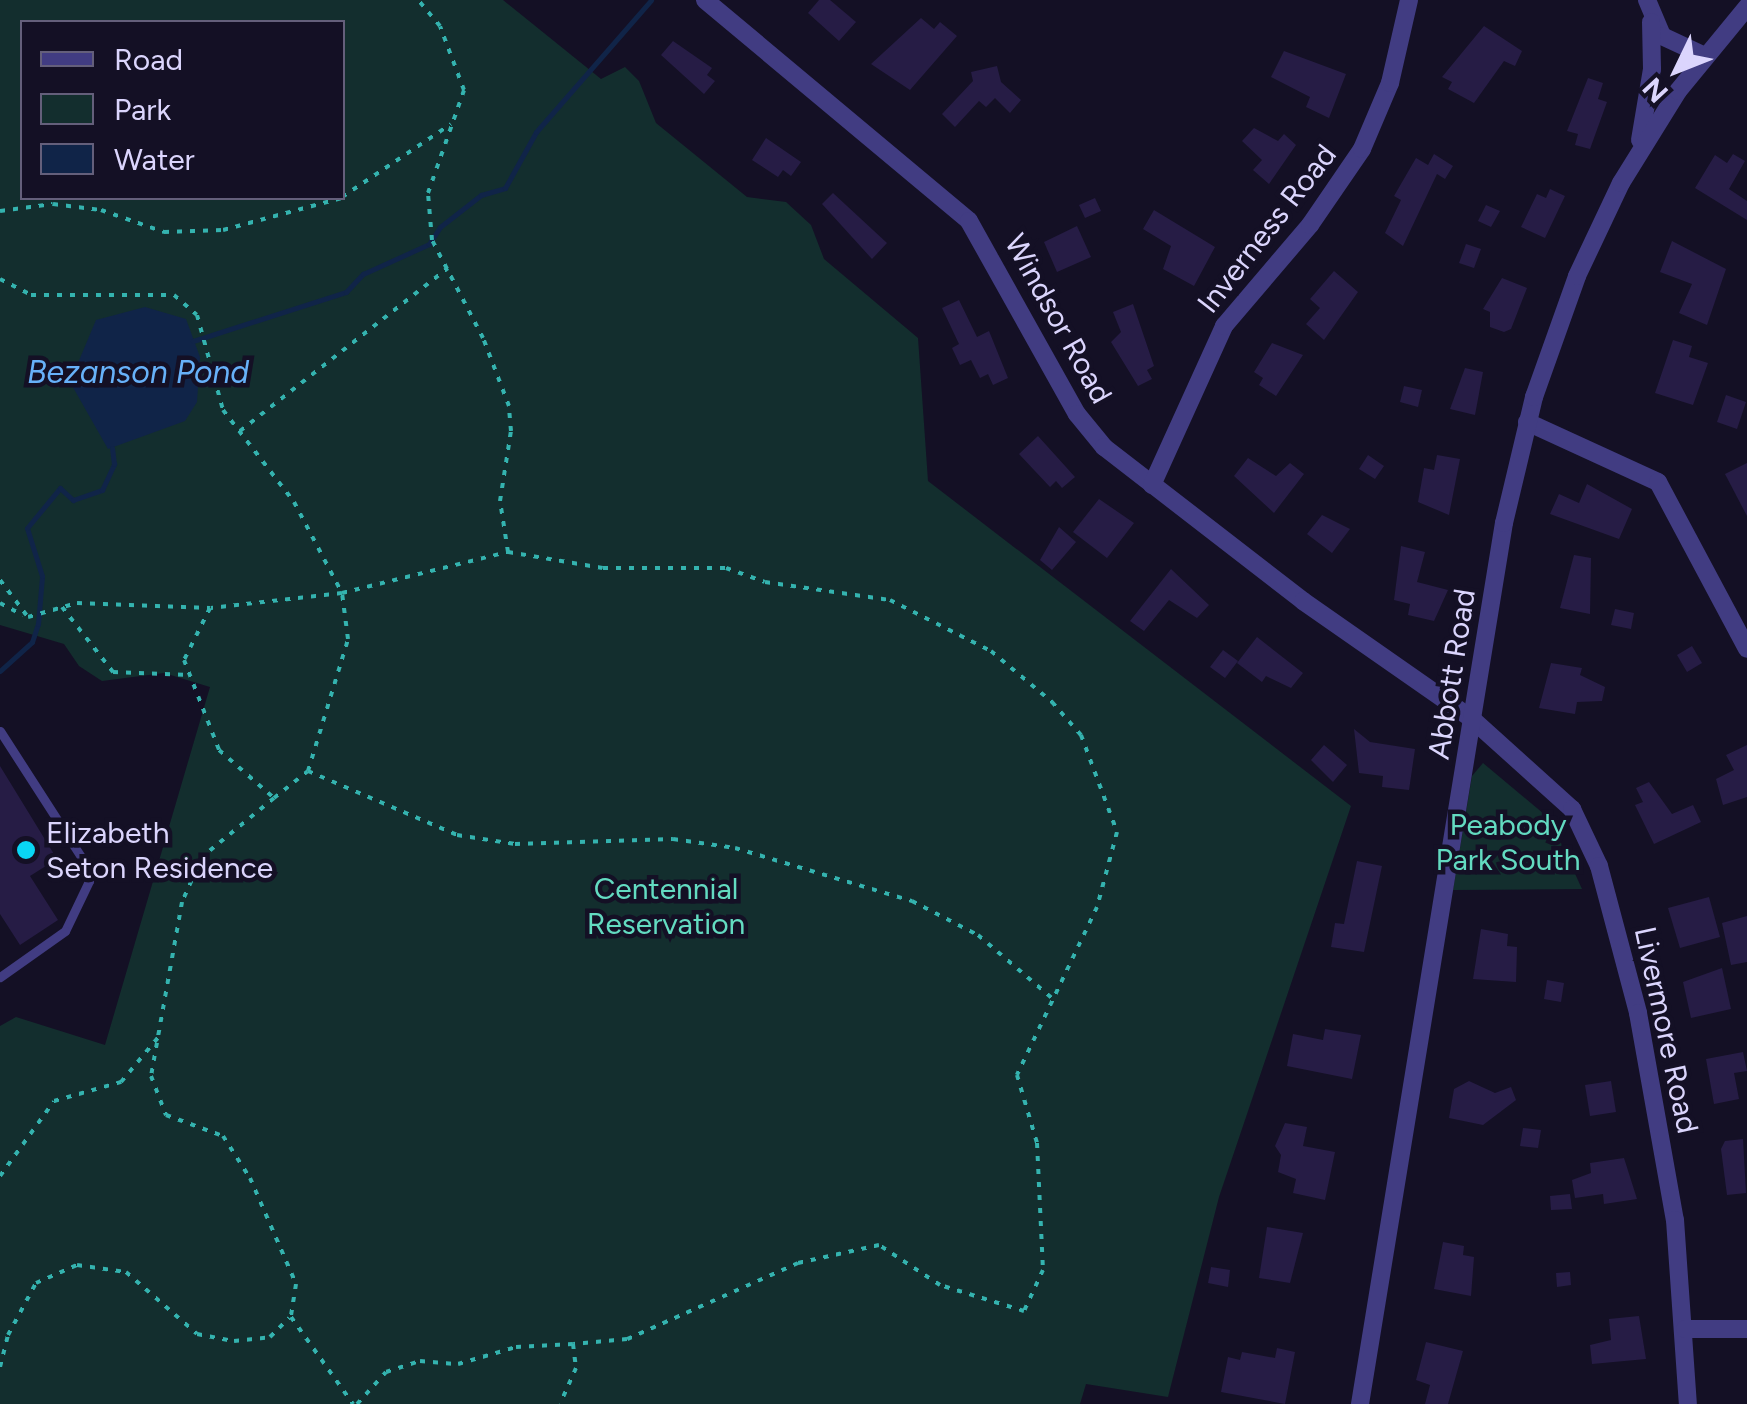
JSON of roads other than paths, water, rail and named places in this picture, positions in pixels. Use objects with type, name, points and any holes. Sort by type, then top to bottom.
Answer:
[{"type":"street","name":"Windsor Road","points":[[704,0],[970,221],[1085,426],[1152,485],[1302,601],[1472,719]]},
{"type":"street","points":[[1632,164],[1648,99],[1651,22],[1647,0]]},
{"type":"street","name":"Inverness Road","points":[[1152,485],[1224,326],[1322,210],[1362,149],[1390,83],[1405,5]]},
{"type":"street","name":"Abbott Road","points":[[1360,1404],[1472,719],[1527,422],[1577,276],[1632,164],[1705,56],[1747,7]]},
{"type":"street","points":[[1651,22],[1669,41],[1705,56]]},
{"type":"street","points":[[1527,422],[1658,482],[1747,649]]},
{"type":"street","name":"Livermore Road","points":[[1472,719],[1566,802],[1599,866],[1642,1031],[1673,1210],[1688,1404]]},
{"type":"street","points":[[1685,1328],[1747,1329]]},
{"type":"lane","points":[[0,731],[89,870],[89,881],[64,930],[0,977]]},
{"type":"water","name":"Bezanson Pond","points":[[145,307],[186,319],[200,357],[197,402],[185,421],[108,449],[70,382],[96,320]]},
{"type":"waterway","points":[[193,341],[346,292],[363,274],[429,244],[440,227],[481,195],[505,188],[536,132],[651,0]]},
{"type":"waterway","points":[[0,671],[32,642],[38,624],[42,576],[27,528],[60,488],[73,500],[102,490],[114,464],[112,448]]},
{"type":"place","name":"Elizabeth Seton Residence","points":[[26,850]]},
{"type":"park label","name":"Peabody Park South","points":[[1508,842]]},
{"type":"park label","name":"Centennial Reservation","points":[[666,906]]}]
